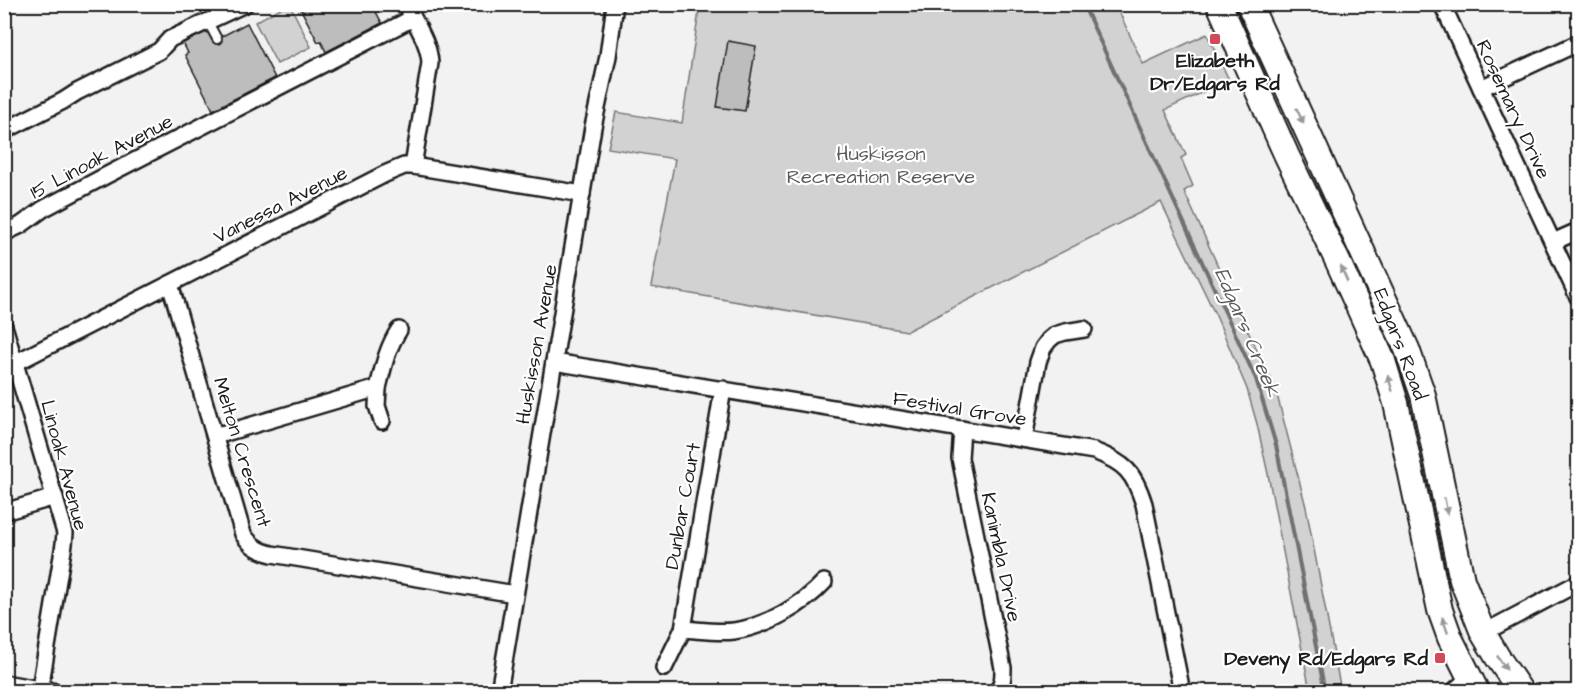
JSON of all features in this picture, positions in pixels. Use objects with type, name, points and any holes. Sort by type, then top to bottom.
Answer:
[{"type":"main road","name":"Edgars Road","points":[[1250,5],[1407,349],[1423,394],[1458,564],[1471,604],[1498,658],[1521,692]]},
{"type":"main road","name":"Edgars Road","points":[[1222,11],[1383,361],[1396,403],[1440,610],[1467,687]]},
{"type":"main road","points":[[1368,327],[1393,316]]},
{"type":"street","points":[[4,131],[159,51],[170,39],[245,4]]},
{"type":"street","name":"Huskisson Avenue","points":[[499,692],[592,127],[608,56],[615,4]]},
{"type":"street","name":"Rosemary Drive","points":[[1443,4],[1578,297]]},
{"type":"street","points":[[1222,11],[1250,5]]},
{"type":"street","points":[[409,11],[428,46],[430,63],[413,166]]},
{"type":"street","name":"15 Linoak Avenue","points":[[4,233],[21,225],[43,209],[219,118],[247,98],[356,42],[409,11]]},
{"type":"street","points":[[1481,88],[1578,43]]},
{"type":"street","name":"Vanessa Avenue","points":[[15,363],[404,166],[582,194]]},
{"type":"street","points":[[1553,242],[1578,231]]},
{"type":"street","name":"Melton Crescent","points":[[170,284],[243,534],[249,543],[263,552],[515,594]]},
{"type":"street","name":"Linoak Avenue","points":[[4,326],[65,533],[40,689]]},
{"type":"street","points":[[1024,440],[1038,362],[1043,348],[1055,335],[1084,329]]},
{"type":"street","points":[[382,421],[377,406],[378,388],[388,351],[399,330]]},
{"type":"street","name":"Festival Grove","points":[[554,362],[1094,451],[1112,458],[1135,479],[1144,504],[1182,692]]},
{"type":"street","points":[[215,436],[378,388]]},
{"type":"street","name":"Dunbar Court","points":[[664,668],[683,629],[723,389]]},
{"type":"street","name":"Kanimbla Drive","points":[[962,429],[960,458],[1003,668],[1001,686],[996,692]]},
{"type":"street","points":[[4,512],[55,497]]},
{"type":"street","points":[[683,629],[719,632],[748,628],[798,604],[814,593],[824,582]]},
{"type":"street","points":[[1484,633],[1578,583]]},
{"type":"street","points":[[4,683],[57,692]]},
{"type":"lane","points":[[208,22],[217,39]]},
{"type":"green space","points":[[288,4],[311,47],[277,64],[255,22]]},
{"type":"green space","name":"Huskisson Recreation Reserve","points":[[700,5],[1116,5],[1143,64],[1207,34],[1229,80],[1165,110],[1186,155],[1181,158],[1193,186],[1184,191],[1275,387],[1306,507],[1341,691],[1310,691],[1268,474],[1247,389],[1217,318],[1161,202],[907,331],[651,287],[675,159],[608,148],[616,112],[682,123]]},
{"type":"building","points":[[298,4],[376,4],[379,11],[376,12],[382,23],[326,52],[321,41],[318,42]]},
{"type":"building","points":[[247,23],[275,78],[213,110],[185,55],[188,53],[183,43],[210,30],[215,40]]},
{"type":"building","points":[[728,41],[756,46],[745,111],[717,107]]},
{"type":"waterway","name":"Edgars Creek","points":[[1083,4],[1256,379],[1276,445],[1325,692]]},
{"type":"place","name":"Elizabeth Dr/Edgars Rd","points":[[1215,39]]},
{"type":"place","name":"Deveny Rd/Edgars Rd","points":[[1440,658]]}]
